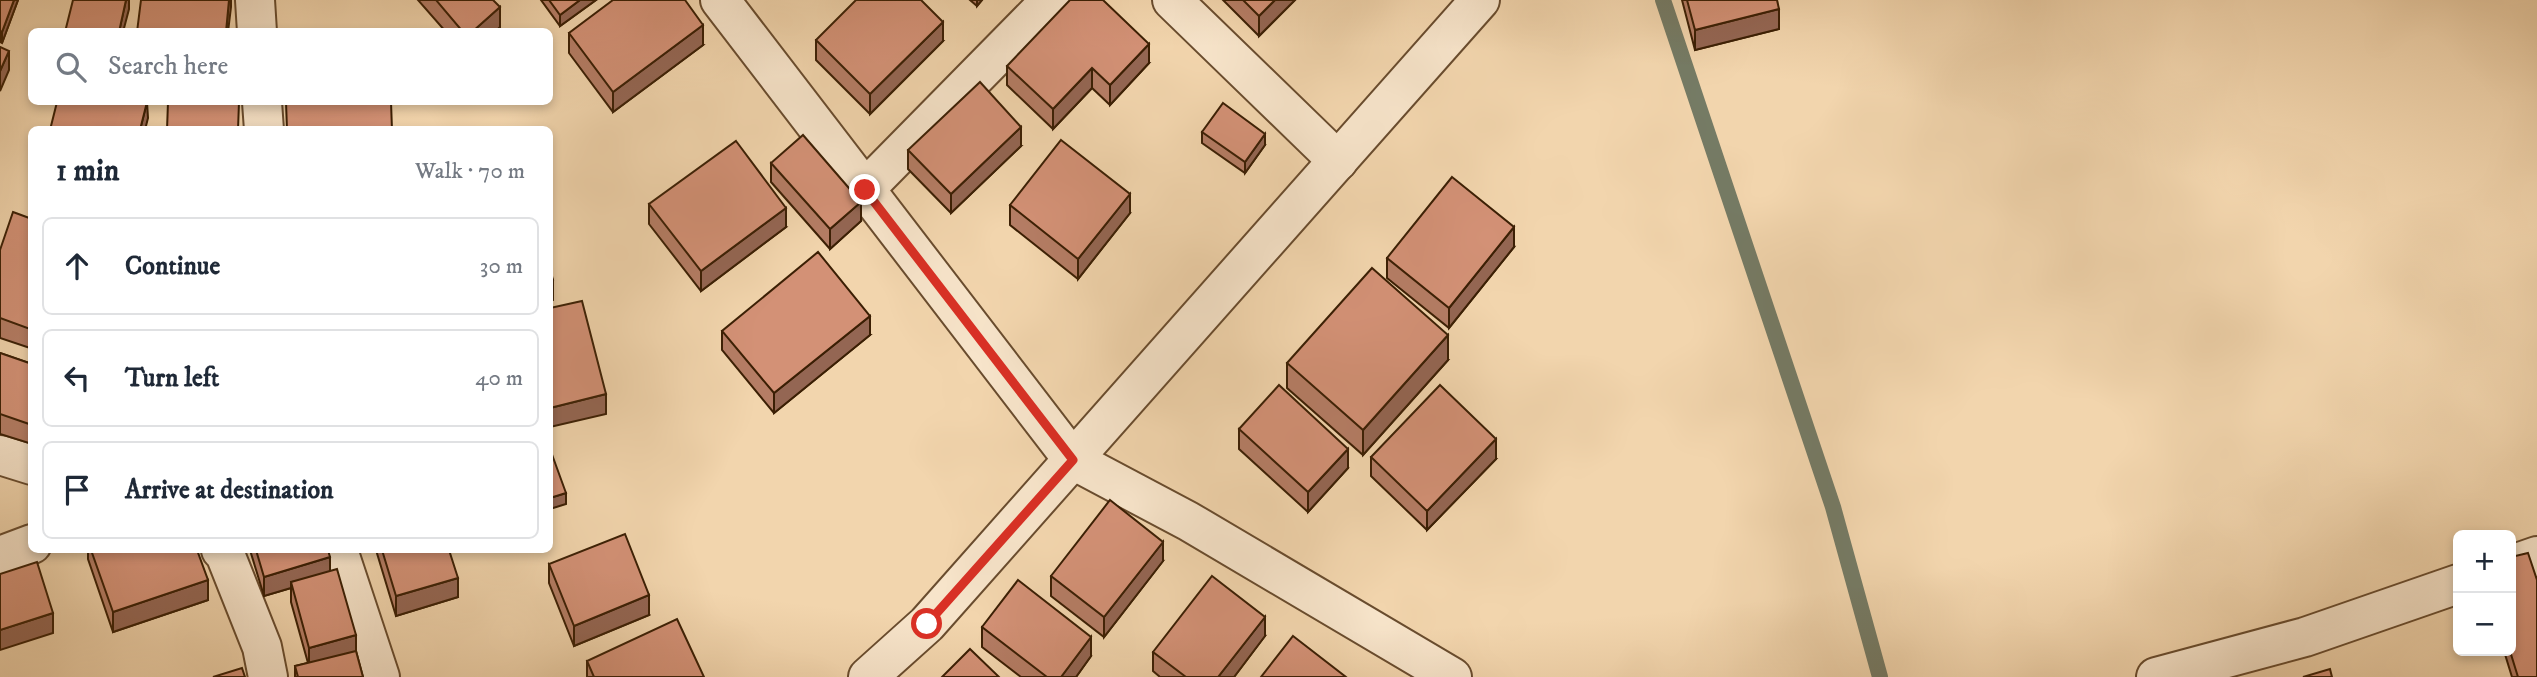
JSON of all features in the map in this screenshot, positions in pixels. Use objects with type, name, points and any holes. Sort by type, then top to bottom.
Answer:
[{"type":"street","points":[[255,0],[257,28]]},
{"type":"street","points":[[720,0],[1073,460],[1188,521],[1452,677]]},
{"type":"street","points":[[865,190],[1051,0]]},
{"type":"street","points":[[1172,0],[1338,161]]},
{"type":"street","points":[[868,677],[927,624],[1480,0]]},
{"type":"street","points":[[262,105],[264,126]]},
{"type":"street","points":[[0,455],[28,464]]},
{"type":"street","points":[[0,556],[28,546]]},
{"type":"street","points":[[224,553],[262,647],[268,677]]},
{"type":"street","points":[[339,553],[380,677]]},
{"type":"street","points":[[2516,563],[2537,556]]},
{"type":"street","points":[[2156,677],[2305,637],[2453,586]]},
{"type":"building","points":[[0,0],[14,0],[2,32],[0,31]]},
{"type":"building","points":[[73,0],[126,0],[120,28],[66,28]]},
{"type":"building","points":[[141,0],[229,0],[226,28],[138,28]]},
{"type":"building","points":[[436,0],[493,0],[500,7],[476,28],[460,28]]},
{"type":"building","points":[[549,0],[580,0],[560,15]]},
{"type":"building","points":[[613,0],[685,0],[703,25],[613,92],[569,33]]},
{"type":"building","points":[[856,0],[921,0],[943,22],[870,94],[816,40]]},
{"type":"building","points":[[1070,0],[1103,0],[1149,44],[1110,85],[1092,68],[1053,109],[1007,66]]},
{"type":"building","points":[[1243,0],[1275,0],[1259,16]]},
{"type":"building","points":[[1687,0],[1777,0],[1779,9],[1695,30]]},
{"type":"building","points":[[0,47],[9,51],[0,71]]},
{"type":"building","points":[[980,82],[1021,127],[951,194],[908,150]]},
{"type":"building","points":[[1223,103],[1265,134],[1245,162],[1202,132]]},
{"type":"building","points":[[56,105],[146,105],[141,126],[51,126]]},
{"type":"building","points":[[168,105],[239,105],[238,126],[167,126]]},
{"type":"building","points":[[286,105],[391,105],[392,126],[287,126]]},
{"type":"building","points":[[803,135],[861,202],[830,229],[771,163]]},
{"type":"building","points":[[1061,140],[1130,194],[1078,259],[1010,205]]},
{"type":"building","points":[[736,141],[786,208],[701,271],[649,204]]},
{"type":"building","points":[[1452,177],[1514,227],[1449,308],[1387,258]]},
{"type":"building","points":[[13,212],[28,218],[28,328],[0,318],[0,250]]},
{"type":"building","points":[[818,252],[870,316],[774,393],[722,331]]},
{"type":"building","points":[[1372,268],[1448,335],[1363,430],[1287,363]]},
{"type":"building","points":[[582,301],[606,394],[553,407],[553,307]]},
{"type":"building","points":[[0,353],[28,363],[28,424],[0,414]]},
{"type":"building","points":[[1279,385],[1348,449],[1308,492],[1239,429]]},
{"type":"building","points":[[1440,385],[1496,439],[1427,511],[1371,457]]},
{"type":"building","points":[[553,457],[566,493],[553,497]]},
{"type":"building","points":[[1110,500],[1163,542],[1104,617],[1051,576]]},
{"type":"building","points":[[625,534],[649,595],[574,626],[549,564]]},
{"type":"building","points":[[92,553],[198,553],[208,580],[113,612]]},
{"type":"building","points":[[257,553],[329,553],[330,557],[264,577]]},
{"type":"building","points":[[383,553],[450,553],[458,578],[396,596]]},
{"type":"building","points":[[2528,553],[2537,580],[2537,677],[2518,677],[2512,656],[2516,656],[2516,556]]},
{"type":"building","points":[[37,562],[53,613],[0,630],[0,574]]},
{"type":"building","points":[[337,569],[356,635],[309,648],[291,582]]},
{"type":"building","points":[[1212,576],[1265,617],[1218,677],[1186,677],[1153,652]]},
{"type":"building","points":[[1018,580],[1091,637],[1061,677],[1047,677],[982,627]]},
{"type":"building","points":[[677,619],[704,677],[594,677],[587,661]]},
{"type":"building","points":[[1293,636],[1346,677],[1261,677]]},
{"type":"building","points":[[970,649],[999,677],[942,677]]},
{"type":"building","points":[[356,651],[363,677],[298,677],[295,666]]},
{"type":"building","points":[[242,668],[245,677],[213,677]]},
{"type":"building","points":[[2330,669],[2332,677],[2303,677]]},
{"type":"waterway","points":[[1663,0],[1833,507],[1880,677]]},
{"type":"route","points":[[865,190],[1073,460],[927,624]]}]
